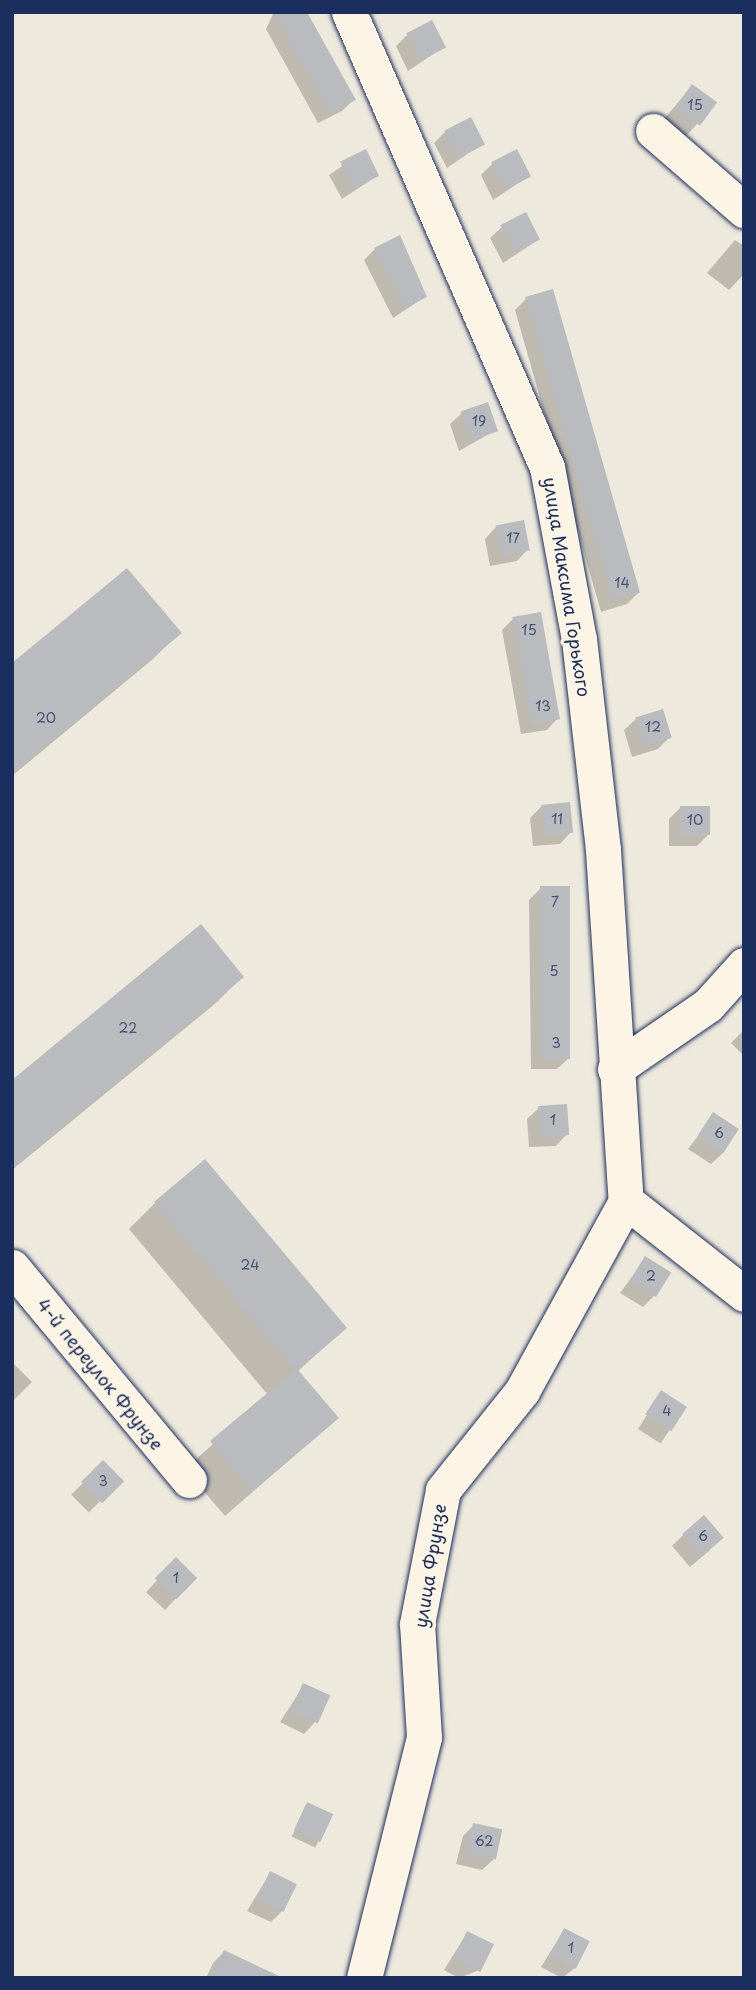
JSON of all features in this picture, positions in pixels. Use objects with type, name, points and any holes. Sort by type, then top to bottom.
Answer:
[{"type":"street","name":"улица Максима Горького","points":[[349,12],[547,467],[586,705],[603,850],[615,1069],[626,1201]]},
{"type":"street","points":[[653,131],[744,210]]},
{"type":"street","points":[[615,1069],[708,1005],[744,965]]},
{"type":"street","points":[[626,1201],[744,1294]]},
{"type":"street","name":"улица Фрунзе","points":[[375,1975],[424,1737],[417,1624],[443,1490],[522,1391],[626,1201]]},
{"type":"street","name":"4-й переулок Фрунзе","points":[[12,1267],[189,1480]]},
{"type":"building","points":[[274,12],[307,12],[356,100],[329,113]]},
{"type":"building","points":[[432,20],[446,48],[420,61],[406,33]]},
{"type":"building","points":[[692,84],[717,102],[700,126],[675,107]]},
{"type":"building","points":[[471,117],[485,145],[458,158],[444,131]]},
{"type":"building","points":[[366,149],[379,176],[353,189],[340,162]]},
{"type":"building","points":[[517,149],[531,177],[505,190],[491,162]]},
{"type":"building","points":[[526,212],[540,240],[514,253],[500,225]]},
{"type":"building","points":[[400,235],[427,297],[405,308],[374,248]]},
{"type":"building","points":[[553,289],[640,593],[612,601],[525,297]]},
{"type":"building","points":[[488,402],[498,431],[471,441],[461,411]]},
{"type":"building","points":[[524,520],[530,550],[501,556],[496,526]]},
{"type":"building","points":[[127,568],[182,633],[12,774],[12,663]]},
{"type":"building","points":[[541,612],[560,719],[531,724],[512,617]]},
{"type":"building","points":[[663,709],[672,738],[644,746],[635,717]]},
{"type":"building","points":[[570,802],[573,833],[544,836],[541,805]]},
{"type":"building","points":[[680,806],[710,806],[710,835],[680,835]]},
{"type":"building","points":[[540,886],[570,886],[570,1059],[540,1059]]},
{"type":"building","points":[[201,924],[244,977],[12,1168],[12,1080]]},
{"type":"building","points":[[567,1104],[569,1135],[540,1137],[538,1106]]},
{"type":"building","points":[[713,1112],[739,1129],[723,1153],[697,1136]]},
{"type":"building","points":[[205,1159],[347,1328],[298,1370],[339,1418],[252,1492],[210,1441],[295,1370],[154,1202]]},
{"type":"building","points":[[645,1256],[671,1272],[656,1297],[630,1281]]},
{"type":"building","points":[[661,1390],[687,1407],[671,1431],[645,1414]]},
{"type":"building","points":[[103,1460],[124,1481],[102,1503],[81,1482]]},
{"type":"building","points":[[704,1515],[724,1538],[702,1557],[682,1534]]},
{"type":"building","points":[[176,1557],[197,1578],[176,1599],[155,1578]]},
{"type":"building","points":[[303,1683],[330,1695],[318,1724],[290,1711]]},
{"type":"building","points":[[307,1802],[333,1814],[320,1842],[294,1830]]},
{"type":"building","points":[[473,1823],[502,1829],[496,1860],[467,1853]]},
{"type":"building","points":[[270,1871],[297,1884],[283,1912],[256,1899]]},
{"type":"building","points":[[564,1928],[590,1941],[576,1969],[550,1956]]},
{"type":"building","points":[[467,1931],[494,1944],[480,1972],[453,1959]]},
{"type":"building","points":[[224,1950],[283,1978],[210,1978]]}]
